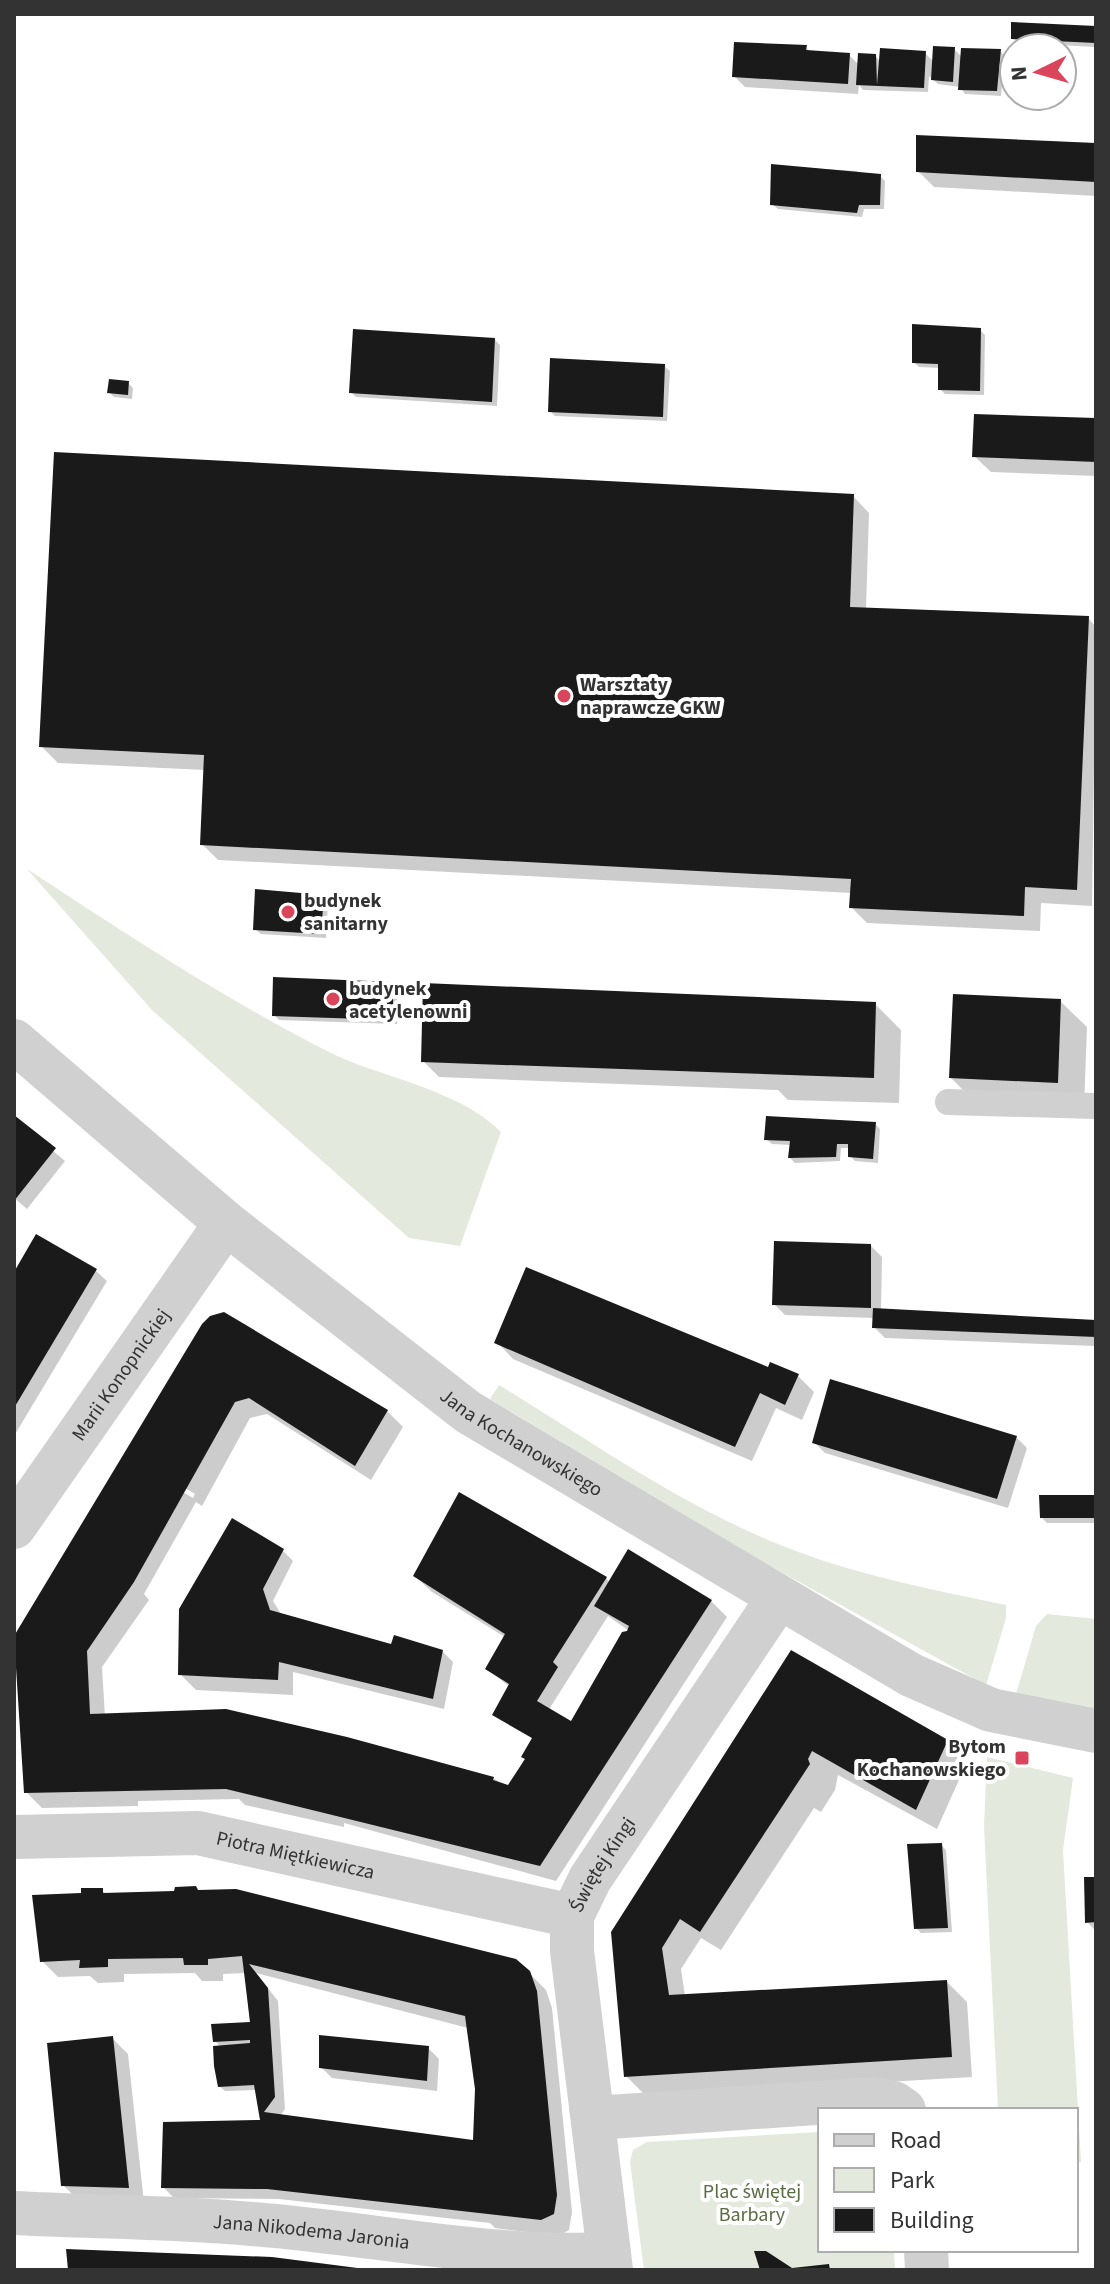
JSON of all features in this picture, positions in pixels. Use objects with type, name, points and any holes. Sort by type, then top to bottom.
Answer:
[{"type":"street","name":"Jana Kochanowskiego","points":[[14,1041],[226,1223],[468,1412],[911,1675],[991,1710],[1096,1731]]},
{"type":"street","name":"Marii Konopnickiej","points":[[14,1527],[226,1223]]},
{"type":"street","name":"Świętej Kingi","points":[[610,2262],[572,1951],[572,1916],[590,1879],[779,1597]]},
{"type":"street","name":"Piotra Miętkiewicza","points":[[14,1837],[198,1833],[572,1916]]},
{"type":"street","points":[[594,2118],[874,2099],[894,2103],[901,2108]]},
{"type":"street","name":"Jana Nikodema Jaronia","points":[[14,2213],[251,2223],[458,2248],[610,2262]]},
{"type":"lane","points":[[948,1102],[1096,1106]]},
{"type":"green space","points":[[27,869],[174,964],[286,1030],[347,1060],[462,1104],[501,1132],[460,1246],[409,1238],[152,1010]]},
{"type":"green space","points":[[499,1385],[670,1491],[741,1528],[806,1555],[862,1572],[1006,1605],[1006,1618],[986,1685],[754,1557],[490,1399]]},
{"type":"green space","points":[[1047,1614],[1096,1619],[1096,1709],[1016,1694],[1036,1626]]},
{"type":"green space","points":[[987,1757],[1073,1778],[1063,1850],[1078,2108],[998,2108],[984,1826]]},
{"type":"green space","points":[[1078,2110],[1081,2162],[1078,2162]]},
{"type":"green space","name":"Plac świętej Barbary","points":[[818,2132],[818,2252],[894,2252],[895,2270],[644,2270],[630,2162],[633,2150],[647,2142]]},
{"type":"building","points":[[1011,22],[1096,26],[1096,43],[1078,42],[1078,32],[1011,32]]},
{"type":"building","points":[[734,42],[807,45],[806,50],[850,53],[848,84],[732,77]]},
{"type":"building","points":[[933,46],[955,47],[953,82],[931,80]]},
{"type":"building","points":[[880,48],[926,51],[924,88],[856,85],[858,53],[876,54],[877,85]]},
{"type":"building","points":[[961,48],[998,49],[997,91],[958,90]]},
{"type":"building","points":[[916,135],[1096,143],[1096,182],[916,172]]},
{"type":"building","points":[[771,164],[881,174],[880,205],[859,205],[857,213],[770,205]]},
{"type":"building","points":[[912,324],[981,328],[980,391],[938,390],[938,364],[912,363]]},
{"type":"building","points":[[353,329],[495,338],[492,402],[349,393]]},
{"type":"building","points":[[550,358],[665,364],[663,417],[548,412]]},
{"type":"building","points":[[109,379],[129,381],[128,395],[107,393]]},
{"type":"building","points":[[974,414],[1096,418],[1096,462],[972,457]]},
{"type":"building","name":"Warsztaty naprawcze GKW","points":[[54,452],[854,494],[850,607],[1089,616],[1077,890],[1025,887],[1024,916],[849,908],[851,879],[200,845],[204,755],[39,747]]},
{"type":"building","name":"budynek sanitarny","points":[[255,889],[324,895],[321,934],[253,930]]},
{"type":"building","name":"budynek acetylenowni","points":[[273,977],[393,982],[393,1020],[272,1016]]},
{"type":"building","points":[[423,983],[876,1002],[874,1078],[421,1062]]},
{"type":"building","points":[[953,994],[1061,999],[1058,1083],[949,1078]]},
{"type":"building","points":[[14,1115],[56,1148],[14,1201]]},
{"type":"building","points":[[766,1116],[876,1122],[873,1159],[848,1157],[848,1144],[837,1144],[836,1157],[788,1158],[790,1141],[764,1140]]},
{"type":"building","points":[[36,1234],[97,1269],[14,1408],[14,1272]]},
{"type":"building","points":[[774,1241],[871,1244],[871,1308],[772,1305]]},
{"type":"building","points":[[526,1267],[768,1367],[770,1362],[799,1374],[785,1405],[760,1393],[735,1447],[494,1343]]},
{"type":"building","points":[[873,1308],[1096,1320],[1096,1337],[872,1328]]},
{"type":"building","points":[[224,1312],[388,1410],[355,1466],[249,1398],[235,1402],[134,1582],[87,1651],[90,1714],[226,1709],[347,1737],[494,1777],[493,1780],[508,1785],[525,1759],[521,1757],[532,1738],[492,1715],[509,1684],[485,1669],[505,1634],[413,1576],[459,1492],[607,1577],[553,1662],[558,1667],[537,1701],[571,1721],[622,1632],[627,1631],[629,1626],[594,1606],[628,1549],[712,1600],[540,1866],[226,1789],[24,1793],[14,1636],[202,1324],[210,1316]]},
{"type":"building","points":[[830,1379],[1017,1436],[997,1499],[812,1443]]},
{"type":"building","points":[[1039,1495],[1096,1495],[1096,1518],[1040,1518]]},
{"type":"building","points":[[232,1518],[284,1549],[263,1589],[270,1610],[391,1644],[394,1635],[443,1650],[433,1699],[279,1662],[278,1680],[178,1675],[179,1609]]},
{"type":"building","points":[[791,1650],[948,1740],[916,1810],[812,1751],[808,1759],[810,1764],[700,1932],[680,1919],[662,1948],[669,1995],[947,1980],[952,2057],[624,2077],[611,1932]]},
{"type":"building","points":[[942,1843],[948,1928],[914,1929],[907,1844]]},
{"type":"building","points":[[1084,1877],[1096,1877],[1096,1922],[1085,1923]]},
{"type":"building","points":[[175,1887],[236,1889],[516,1959],[530,1971],[537,1991],[557,2195],[554,2214],[541,2220],[267,2189],[161,2188],[163,2122],[260,2120],[254,2085],[218,2087],[214,2066],[213,2046],[250,2043],[250,2040],[213,2042],[211,2024],[250,2022],[242,1956],[208,1959],[208,1965],[184,1965],[183,1958],[108,1959],[108,1967],[79,1968],[80,1960],[40,1962],[32,1895],[81,1893],[81,1888],[103,1888],[103,1893],[174,1891]],"holes":[[[249,1964],[465,2016],[475,2089],[473,2140],[264,2112],[275,2097],[268,1988]]]},
{"type":"building","points":[[319,2035],[429,2046],[427,2081],[319,2068]]},
{"type":"building","points":[[113,2036],[129,2188],[61,2186],[47,2043]]},
{"type":"building","points":[[66,2249],[272,2257],[373,2270],[68,2270]]},
{"type":"building","points":[[754,2251],[766,2251],[792,2268],[829,2264],[830,2270],[760,2270]]},
{"type":"place","name":"Warsztaty naprawcze GKW","points":[[564,696]]},
{"type":"place","name":"budynek sanitarny","points":[[288,912]]},
{"type":"place","name":"budynek acetylenowni","points":[[333,999]]},
{"type":"place","name":"Bytom Kochanowskiego","points":[[1022,1758]]}]
